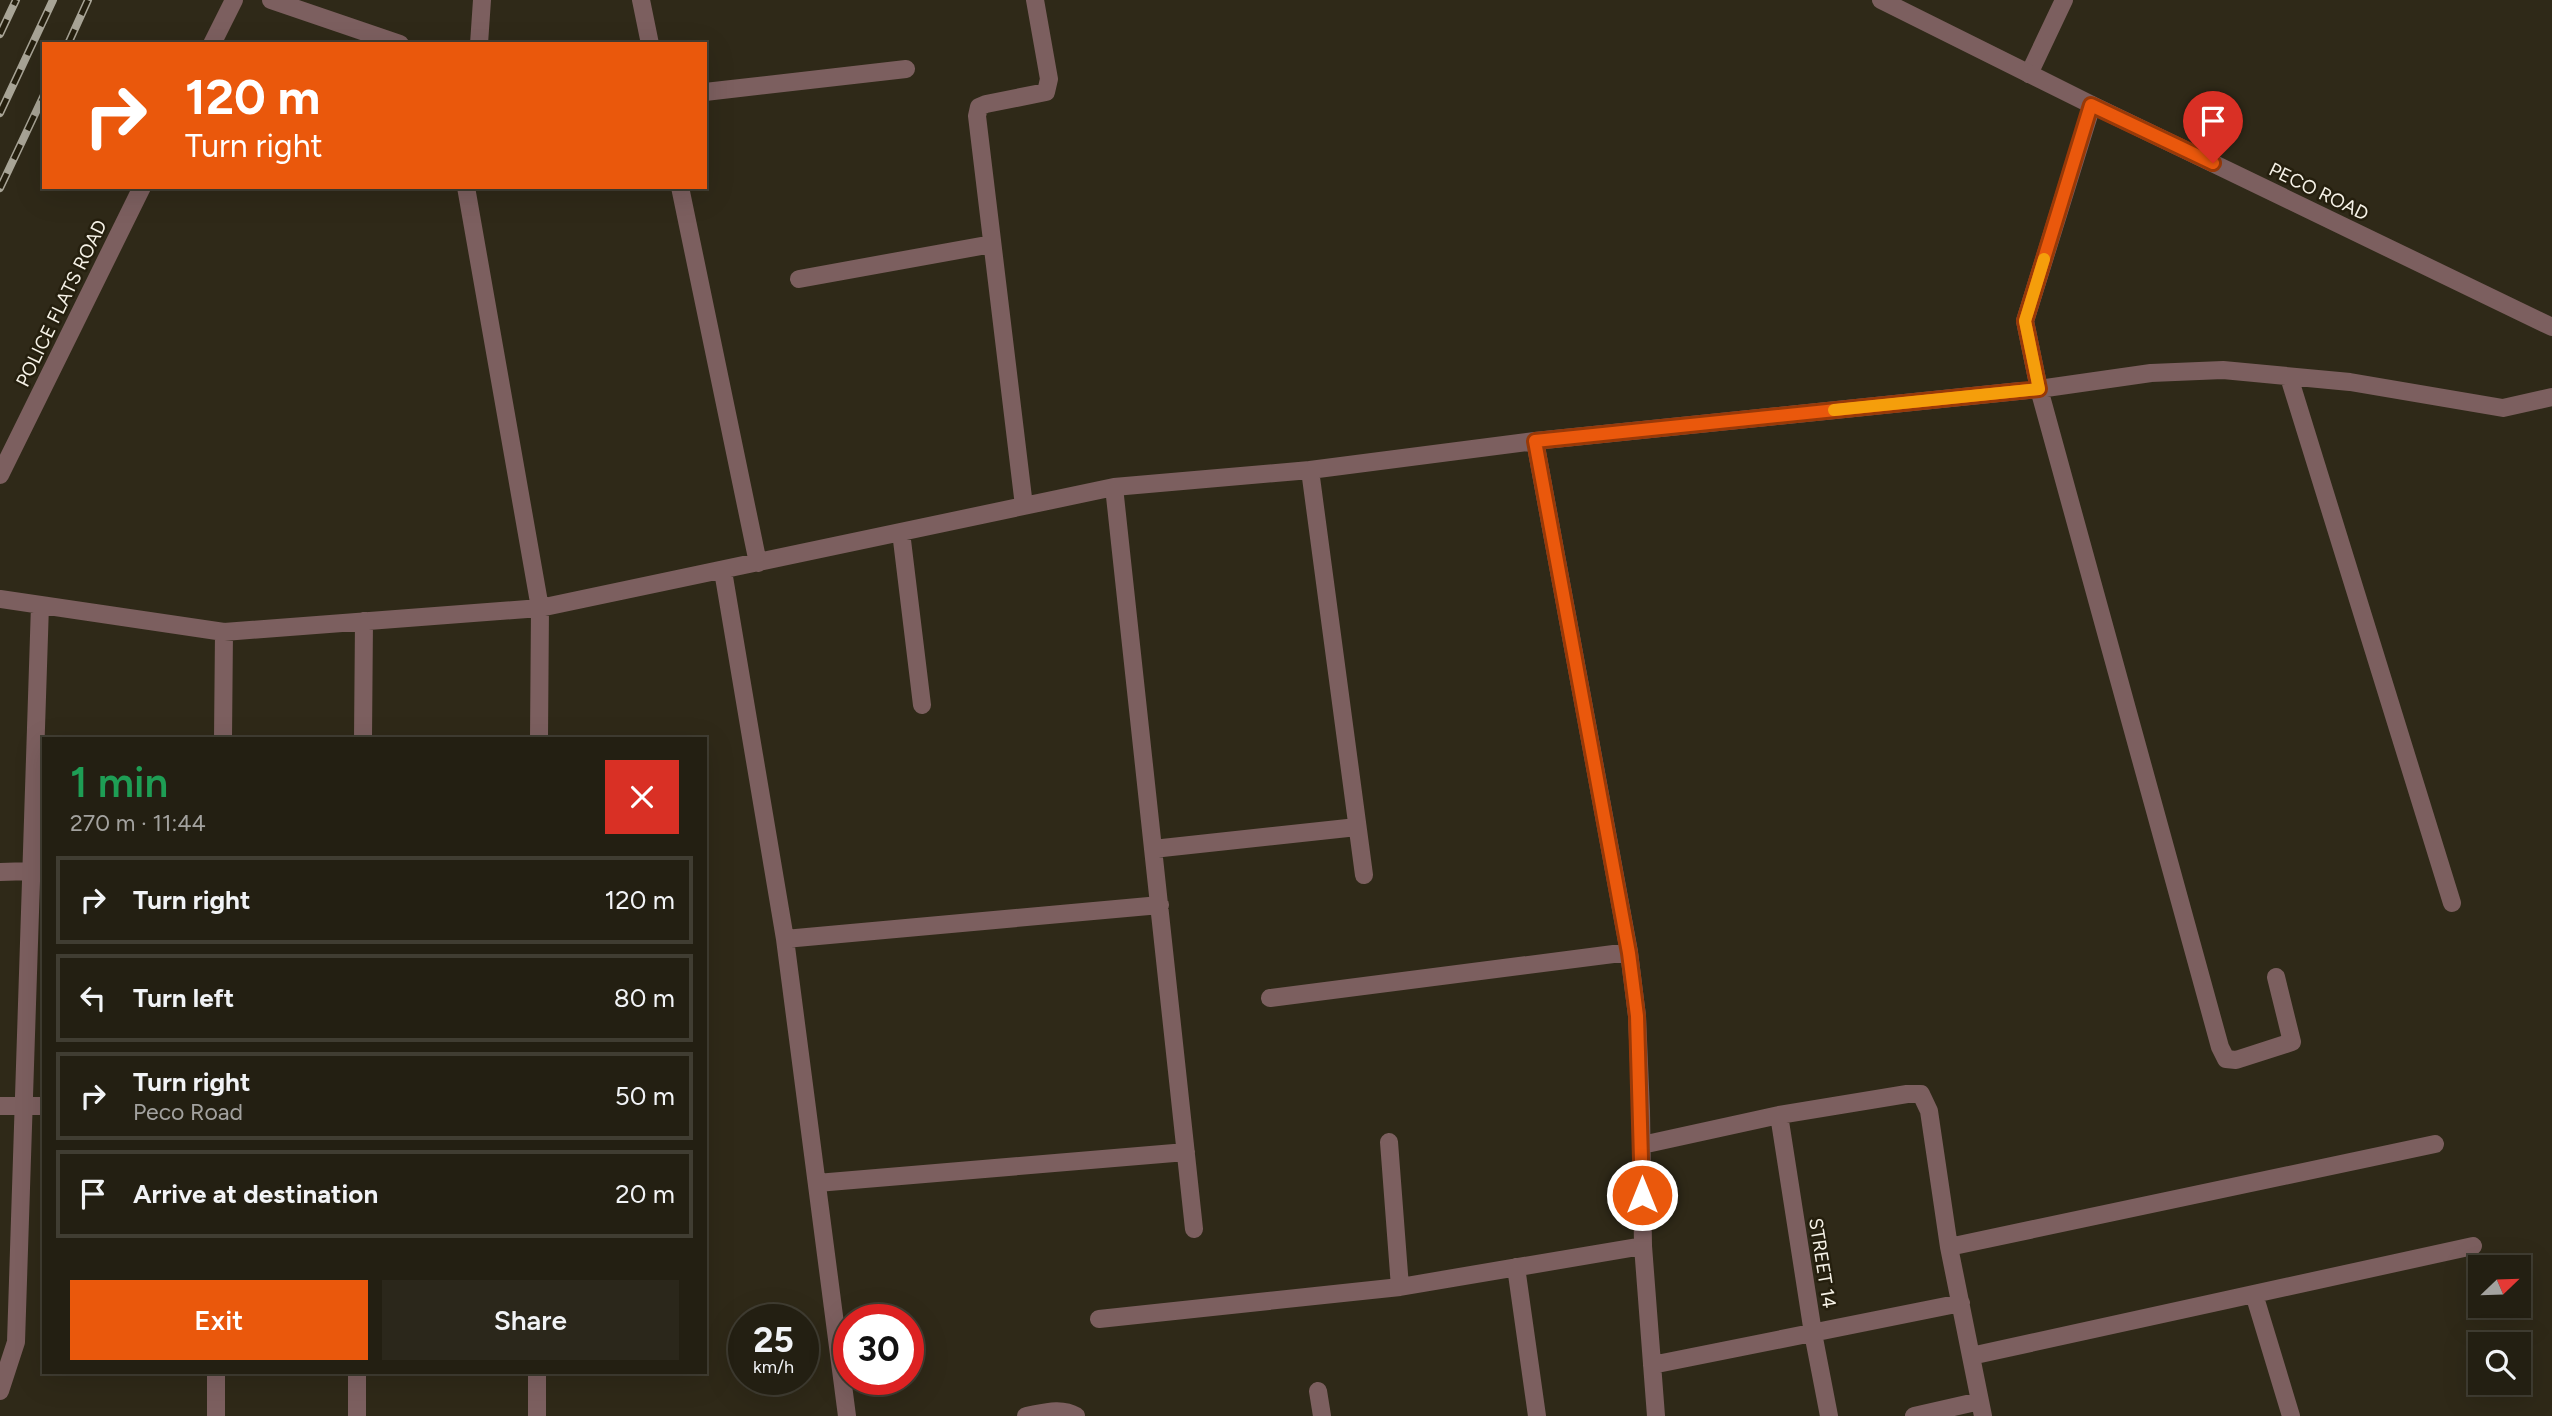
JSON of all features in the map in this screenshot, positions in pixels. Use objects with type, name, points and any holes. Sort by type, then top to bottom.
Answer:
[{"type":"street","points":[[213,42],[234,0]]},
{"type":"street","points":[[271,0],[394,42]]},
{"type":"street","points":[[479,42],[482,0]]},
{"type":"street","points":[[641,0],[650,42]]},
{"type":"street","points":[[1024,506],[977,116],[979,107],[986,104],[1046,92],[1049,79],[1035,0]]},
{"type":"street","name":"PECO ROAD","points":[[1881,0],[2091,105],[2552,327]]},
{"type":"street","points":[[2029,74],[2064,0]]},
{"type":"street","points":[[707,92],[906,69]]},
{"type":"street","points":[[2091,105],[2025,321],[2039,389],[2225,1059],[2236,1060],[2292,1042],[2276,977]]},
{"type":"street","name":"POLICE FLATS ROAD","points":[[0,475],[141,189]]},
{"type":"street","points":[[466,189],[540,608],[539,737]]},
{"type":"street","points":[[680,189],[758,563]]},
{"type":"street","points":[[799,279],[992,244]]},
{"type":"street","points":[[0,599],[224,632],[540,608],[1114,487],[1310,470],[1535,441],[2039,389],[2151,373],[2223,370],[2350,383],[2503,408],[2552,397]]},
{"type":"street","points":[[2289,377],[2452,903]]},
{"type":"street","points":[[1535,441],[1629,953],[1637,1016],[1643,1246],[1656,1416]]},
{"type":"street","points":[[1310,470],[1364,875]]},
{"type":"street","points":[[1114,487],[1194,1228]]},
{"type":"street","points":[[901,532],[922,705]]},
{"type":"street","points":[[723,570],[785,939],[847,1416]]},
{"type":"street","points":[[0,1391],[16,1342],[40,605]]},
{"type":"street","points":[[363,737],[365,621]]},
{"type":"street","points":[[223,737],[224,632]]},
{"type":"street","points":[[1153,849],[1357,827]]},
{"type":"street","points":[[0,872],[31,871]]},
{"type":"street","points":[[785,939],[1160,905]]},
{"type":"street","points":[[1270,998],[1629,953]]},
{"type":"street","points":[[1642,1145],[1779,1115],[1921,1094],[1929,1111],[1949,1247],[1982,1408],[1914,1416]]},
{"type":"street","points":[[0,1106],[42,1106]]},
{"type":"street","name":"STREET 14","points":[[1779,1115],[1813,1333],[1829,1416]]},
{"type":"street","points":[[1389,1142],[1400,1287]]},
{"type":"street","points":[[1949,1247],[2435,1144]]},
{"type":"street","points":[[817,1183],[1186,1152]]},
{"type":"street","points":[[1099,1319],[1400,1287],[1643,1246]]},
{"type":"street","points":[[1971,1356],[2473,1246]]},
{"type":"street","points":[[1516,1267],[1537,1416]]},
{"type":"street","points":[[2254,1294],[2291,1416]]},
{"type":"street","points":[[1652,1365],[1961,1303]]},
{"type":"street","points":[[216,1374],[216,1416]]},
{"type":"street","points":[[357,1374],[357,1416]]},
{"type":"street","points":[[537,1374],[537,1416]]},
{"type":"street","points":[[1318,1391],[1322,1416]]},
{"type":"street","points":[[1026,1416],[1058,1411],[1076,1416]]},
{"type":"railway","points":[[0,34],[16,0]]},
{"type":"railway","points":[[0,113],[53,0]]},
{"type":"railway","points":[[69,42],[88,0]]},
{"type":"railway","points":[[0,188],[42,99]]},
{"type":"slow traffic","points":[[1834,410],[2039,389],[2025,321],[2044,259]]},
{"type":"route","points":[[1642,1195],[1642,1111],[1637,1016],[1629,953],[1535,441],[2039,389],[2025,321],[2091,105],[2213,163]]}]
